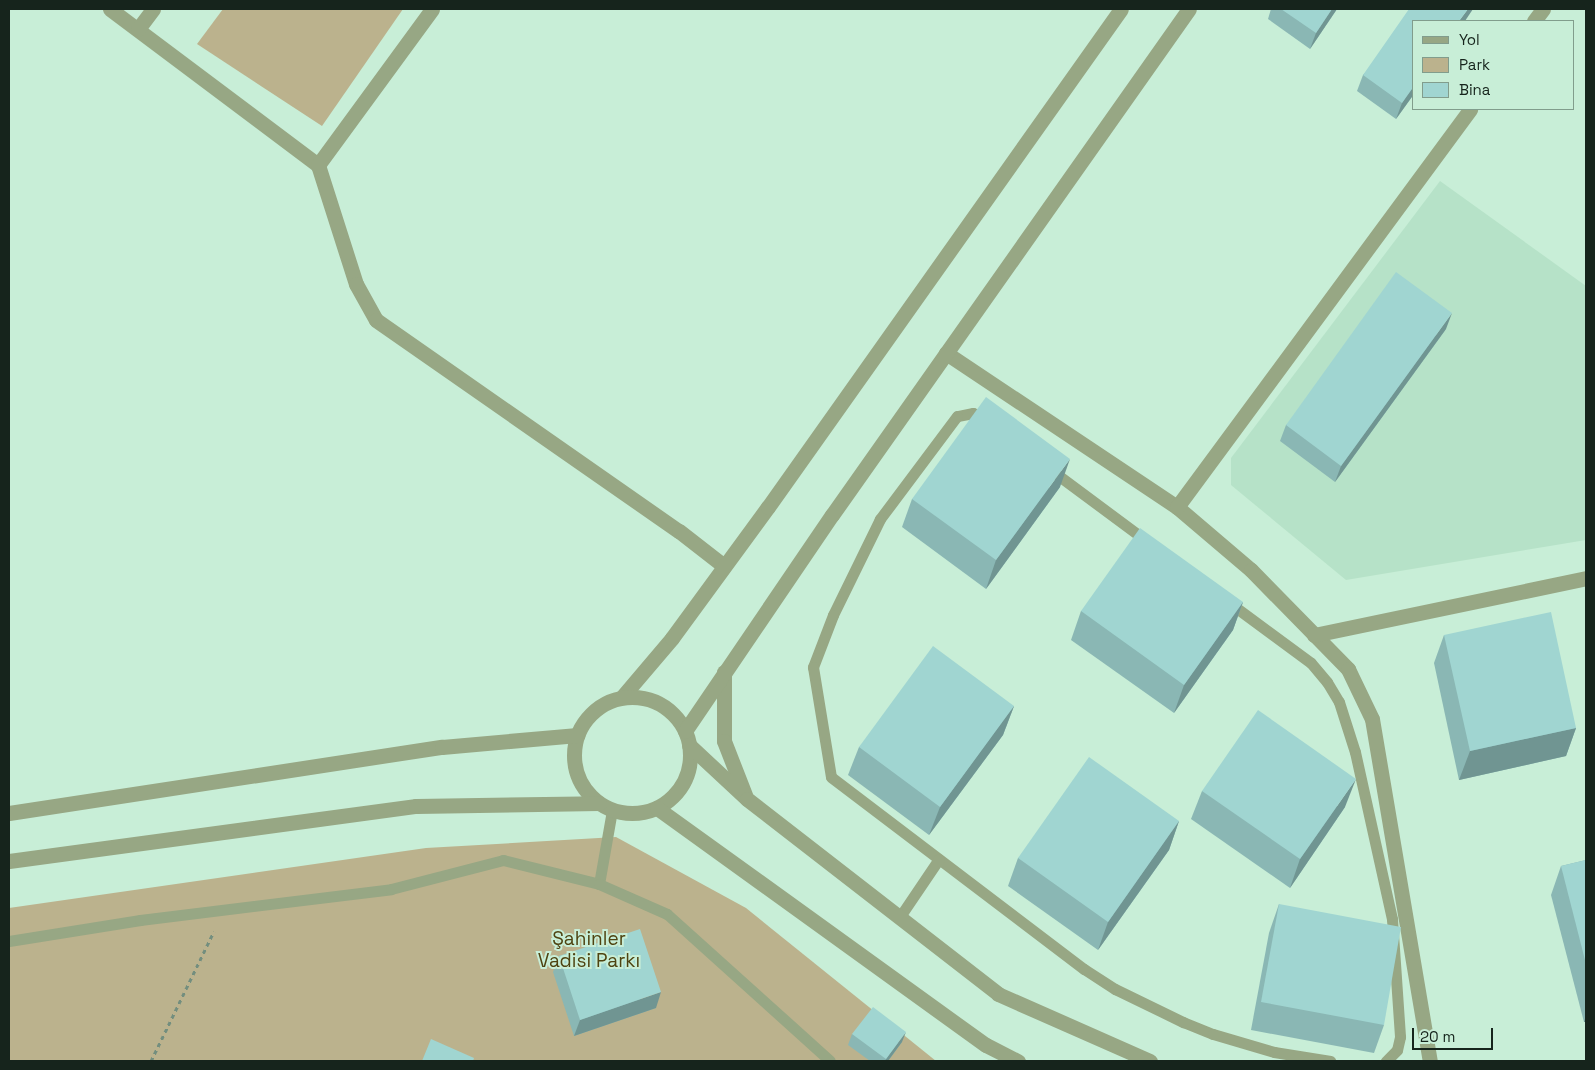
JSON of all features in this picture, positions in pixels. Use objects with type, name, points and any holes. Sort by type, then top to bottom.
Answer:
[{"type":"street","points":[[110,9],[318,165],[356,284],[376,320],[678,531],[724,566]]},
{"type":"street","points":[[138,29],[153,9]]},
{"type":"street","points":[[318,165],[432,9]]},
{"type":"street","points":[[622,698],[672,638],[1121,9]]},
{"type":"street","points":[[9,861],[416,806],[605,806],[635,813],[657,808],[670,800],[687,775],[690,760],[687,738],[724,672],[832,514],[1188,9]]},
{"type":"street","points":[[1535,20],[1543,9]]},
{"type":"street","points":[[1177,507],[1469,110]]},
{"type":"street","points":[[946,353],[1177,507],[1251,570],[1348,669],[1372,719],[1430,1061]]},
{"type":"street","points":[[1314,635],[1586,578]]},
{"type":"street","points":[[724,672],[724,741],[747,799]]},
{"type":"street","points":[[605,806],[587,792],[575,765],[574,750],[577,735],[584,721],[594,710],[608,702],[622,698],[637,697],[659,704],[677,718],[687,738],[747,799],[998,994],[1150,1061]]},
{"type":"street","points":[[9,813],[442,747],[577,735]]},
{"type":"street","points":[[657,808],[986,1045],[1018,1061]]},
{"type":"lane","points":[[996,430],[973,413],[958,416],[880,520],[833,615],[813,667],[831,777],[1084,969],[1149,1006],[1183,1022],[1243,1044],[1330,1061]]},
{"type":"lane","points":[[1042,464],[1159,550]]},
{"type":"lane","points":[[1215,592],[1311,663],[1327,682],[1339,702],[1355,752],[1392,919],[1400,1037],[1396,1050],[1386,1061]]},
{"type":"lane","points":[[599,884],[605,806]]},
{"type":"lane","points":[[899,918],[939,859]]},
{"type":"lane","points":[[9,941],[224,910],[391,889],[503,860],[599,884],[667,914],[830,1061]]},
{"type":"path","points":[[151,1061],[224,910]]},
{"type":"shaded area","points":[[1440,181],[1586,286],[1586,540],[1346,580],[1231,485],[1231,458]]},
{"type":"green space","points":[[223,9],[403,9],[322,126],[197,44]]},
{"type":"green space","name":"Şahinler Vadisi Parkı","points":[[616,837],[746,908],[936,1061],[9,1061],[9,908],[426,848]]},
{"type":"building","points":[[1281,9],[1332,9],[1316,33]]},
{"type":"building","points":[[1409,9],[1468,9],[1460,20],[1412,20],[1412,89],[1402,103],[1363,75]]},
{"type":"building","points":[[1396,272],[1452,313],[1341,466],[1286,425]]},
{"type":"building","points":[[986,397],[1070,459],[996,560],[912,499]]},
{"type":"building","points":[[1140,528],[1243,602],[1184,685],[1081,611]]},
{"type":"building","points":[[1551,612],[1576,728],[1470,751],[1444,635]]},
{"type":"building","points":[[933,646],[1014,706],[940,807],[859,747]]},
{"type":"building","points":[[1258,710],[1356,779],[1300,859],[1202,791]]},
{"type":"building","points":[[1089,757],[1179,821],[1108,922],[1018,858]]},
{"type":"building","points":[[1586,860],[1586,964],[1561,866]]},
{"type":"building","points":[[1279,904],[1401,927],[1384,1025],[1261,1002]]},
{"type":"building","points":[[640,929],[661,992],[580,1020],[559,956]]},
{"type":"building","points":[[873,1007],[906,1032],[886,1059],[852,1034]]},
{"type":"building","points":[[431,1039],[474,1058],[473,1061],[422,1061]]}]
